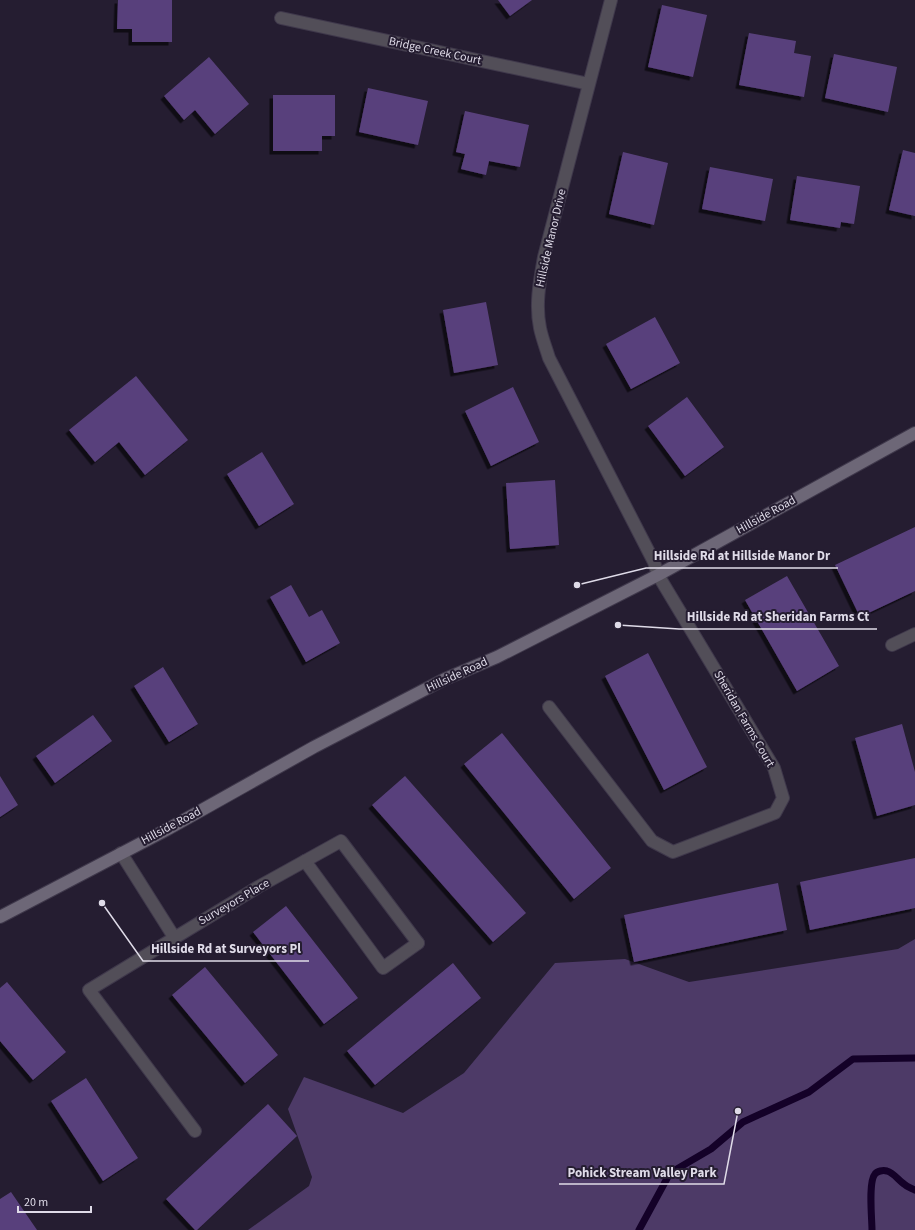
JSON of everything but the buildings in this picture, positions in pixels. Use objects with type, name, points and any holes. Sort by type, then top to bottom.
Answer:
[{"type":"street","name":"Hillside Manor Drive","points":[[611,0],[544,257],[538,289],[538,306],[540,328],[549,358],[654,562],[658,575]]},
{"type":"street","name":"Bridge Creek Court","points":[[280,18],[589,84]]},
{"type":"street","name":"Hillside Road","points":[[0,918],[314,747],[445,679],[497,657],[658,575],[915,433]]},
{"type":"street","name":"Sheridan Farms Court","points":[[549,707],[652,841],[674,852],[775,813],[783,798],[774,768],[658,575]]},
{"type":"street","points":[[892,645],[915,634]]},
{"type":"street","name":"Surveyors Place","points":[[195,1132],[89,990],[258,887],[341,841],[418,943],[383,968],[305,861]]},
{"type":"street","points":[[121,853],[174,937]]},
{"type":"shaded area","points":[[915,939],[915,1230],[248,1230],[309,1186],[312,1177],[288,1109],[304,1077],[403,1113],[464,1073],[555,963],[625,959],[689,982],[898,949]]},
{"type":"waterway","points":[[639,1230],[670,1173],[711,1149],[743,1122],[809,1092],[853,1059],[915,1058]]},
{"type":"waterway","points":[[872,1230],[871,1192],[873,1178],[876,1173],[879,1171],[889,1172],[905,1185],[915,1190]]},
{"type":"place","name":"Hillside Rd at Hillside Manor Dr","points":[[577,585]]},
{"type":"place","name":"Hillside Rd at Sheridan Farms Ct","points":[[618,625]]},
{"type":"place","name":"Hillside Rd at Surveyors Pl","points":[[102,903]]},
{"type":"place","name":"Pohick Stream Valley Park","points":[[738,1111]]}]
